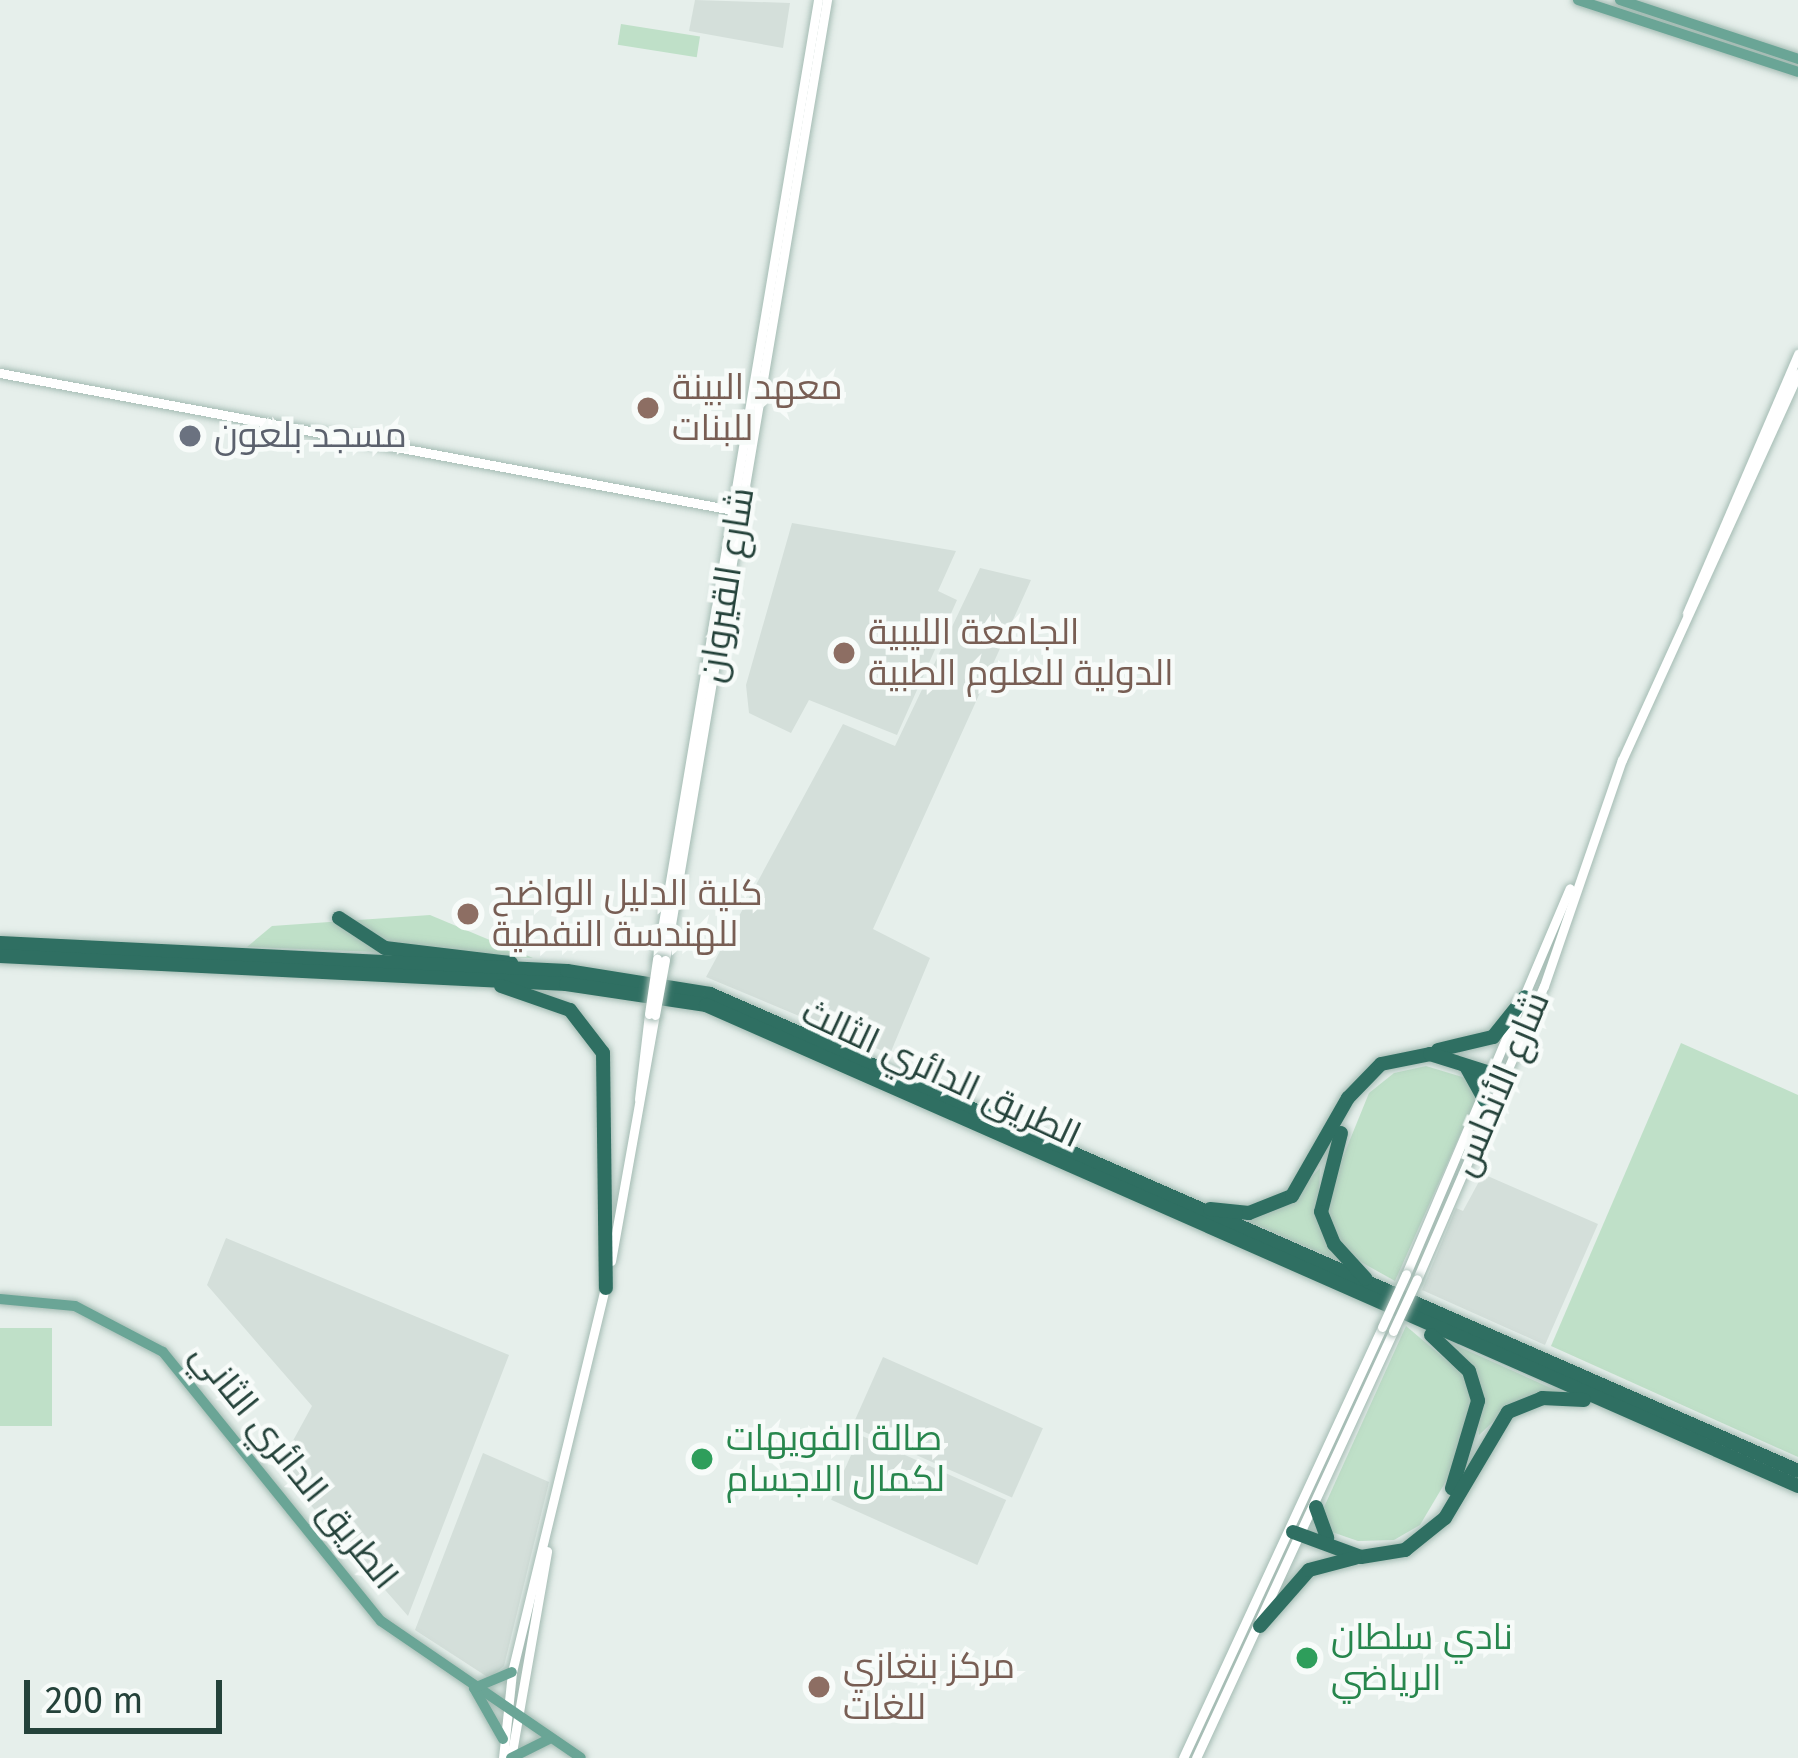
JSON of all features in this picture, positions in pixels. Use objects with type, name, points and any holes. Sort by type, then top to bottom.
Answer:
[{"type":"highway","points":[[339,918],[385,947],[473,954],[527,969]]},
{"type":"highway","name":"الطريق الدائري الثالث","points":[[0,943],[527,969],[640,979],[747,1006],[1373,1287],[1798,1471]]},
{"type":"highway","name":"الطريق الدائري الثالث","points":[[0,956],[639,991],[753,1021],[1412,1320],[1798,1486]]},
{"type":"highway","points":[[491,981],[562,1006],[603,1053],[605,1288]]},
{"type":"highway","points":[[1187,1204],[1250,1213],[1284,1202],[1359,1083],[1412,1053],[1481,1043],[1525,997]]},
{"type":"highway","points":[[1412,1053],[1499,1078]]},
{"type":"highway","points":[[1373,1287],[1323,1222],[1336,1144],[1384,1072],[1412,1061],[1499,1078]]},
{"type":"highway","points":[[1467,1069],[1484,1100]]},
{"type":"highway","points":[[1300,1530],[1372,1548],[1412,1538],[1435,1516],[1467,1454],[1475,1387],[1457,1357],[1412,1320]]},
{"type":"highway","points":[[1256,1620],[1309,1570],[1361,1557],[1395,1555],[1433,1532],[1508,1412],[1542,1398],[1599,1402]]},
{"type":"highway","points":[[1316,1507],[1327,1538]]},
{"type":"highway","points":[[1300,1530],[1361,1557]]},
{"type":"main road","name":"شارع القيروان","points":[[508,1758],[512,1672],[605,1288],[639,1099],[822,0]]},
{"type":"main road","points":[[1578,0],[1798,72]]},
{"type":"main road","points":[[1620,0],[1798,58]]},
{"type":"main road","name":"شارع الأندلس","points":[[1411,1277],[1484,1100],[1499,1078],[1525,997],[1798,354]]},
{"type":"main road","points":[[0,373],[736,510]]},
{"type":"main road","name":"شارع الأندلس","points":[[1687,616],[1798,374]]},
{"type":"main road","name":"شارع الأندلس","points":[[1411,1277],[1499,1078],[1573,884]]},
{"type":"main road","points":[[1183,1758],[1300,1530],[1411,1277]]},
{"type":"main road","name":"الطريق الدائري الثاني","points":[[0,1299],[102,1316],[180,1366],[362,1601],[474,1688],[581,1758]]},
{"type":"main road","points":[[1300,1530],[1316,1507],[1388,1329]]},
{"type":"main road","name":"شارع القيروان","points":[[508,1758],[503,1739],[548,1530]]},
{"type":"main road","points":[[1196,1758],[1256,1620]]},
{"type":"main road","points":[[503,1739],[474,1688],[512,1672]]},
{"type":"main road","points":[[508,1758],[550,1739]]},
{"type":"shaded area","points":[[695,0],[790,3],[783,48],[689,31]]},
{"type":"shaded area","name":"الجامعة الليبية الدولية للعلوم الطبية","points":[[792,523],[956,551],[938,591],[957,600],[897,735],[809,700],[791,733],[749,713],[746,685]]},
{"type":"shaded area","points":[[980,568],[1031,580],[873,929],[930,958],[890,1054],[706,977],[843,724],[895,746]]},
{"type":"shaded area","points":[[1483,1174],[1598,1224],[1545,1345],[1422,1290],[1456,1208],[1463,1211]]},
{"type":"shaded area","points":[[226,1238],[509,1355],[408,1616],[278,1468],[312,1406],[207,1285]]},
{"type":"shaded area","points":[[883,1357],[1043,1428],[1012,1498],[852,1426]]},
{"type":"shaded area","points":[[860,1435],[1006,1500],[977,1565],[831,1500]]},
{"type":"shaded area","points":[[483,1453],[549,1482],[504,1666],[489,1678],[415,1630]]},
{"type":"green space","points":[[621,24],[700,37],[697,57],[618,45]]},
{"type":"green space","points":[[430,915],[533,958],[247,947],[272,926]]},
{"type":"green space","points":[[1681,1043],[1798,1095],[1798,1457],[1551,1346]]},
{"type":"green space","points":[[1426,1066],[1469,1079],[1476,1099],[1395,1281],[1352,1257],[1333,1234],[1325,1201],[1369,1093],[1394,1073]]},
{"type":"green space","points":[[1320,1168],[1318,1223],[1343,1263],[1235,1216],[1283,1206]]},
{"type":"green space","points":[[1406,1326],[1464,1375],[1471,1401],[1455,1466],[1420,1525],[1394,1540],[1358,1541],[1329,1531],[1320,1516]]},
{"type":"green space","points":[[0,1328],[52,1328],[52,1426],[0,1426]]},
{"type":"green space","points":[[1453,1344],[1562,1393],[1514,1402],[1479,1435],[1472,1368]]},
{"type":"place","name":"معهد البينة للبنات","points":[[648,408]]},
{"type":"place","name":"مسجد بلعون","points":[[190,436]]},
{"type":"place","name":"الجامعة الليبية الدولية للعلوم الطبية","points":[[844,653]]},
{"type":"place","name":"كلية الدليل الواضح للهندسة النفطية","points":[[468,914]]},
{"type":"place","name":"صالة الفويهات لكمال الاجسام","points":[[702,1459]]},
{"type":"place","name":"نادي سلطان الرياضي","points":[[1307,1658]]},
{"type":"place","name":"مركز بنغازي للغات","points":[[819,1687]]}]
